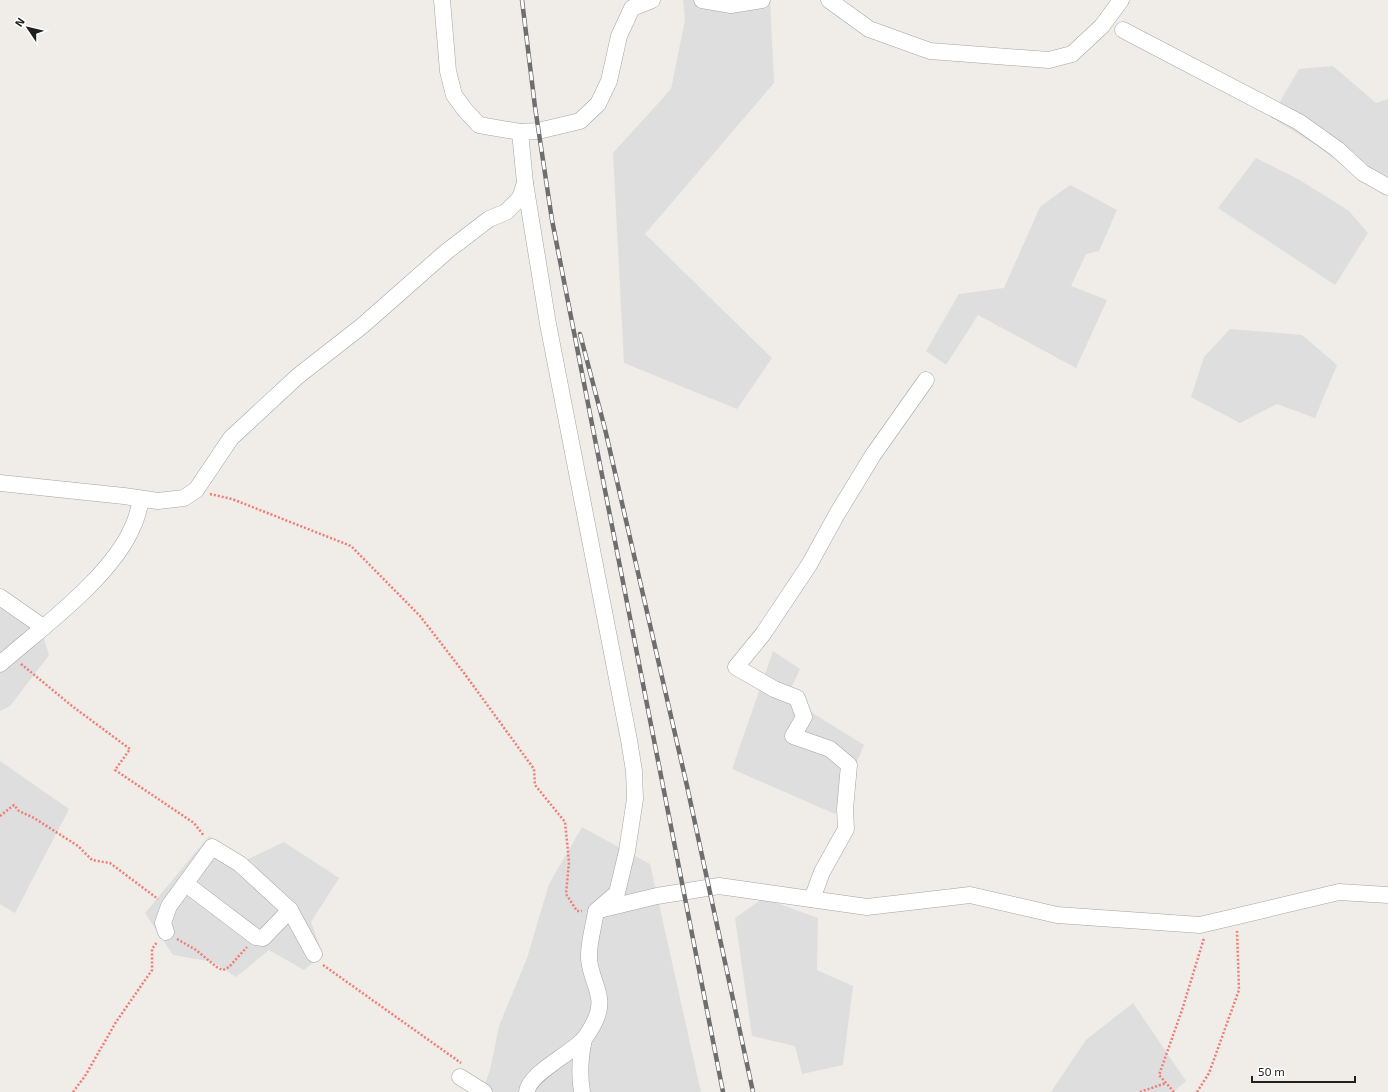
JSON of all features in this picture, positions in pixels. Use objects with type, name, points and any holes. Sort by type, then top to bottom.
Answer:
[{"type":"street","points":[[442,0],[448,71],[454,95],[479,125],[520,132],[538,131],[580,120],[598,104],[609,81],[619,36],[632,8],[652,0]]},
{"type":"street","points":[[702,0],[731,5],[762,0]]},
{"type":"street","points":[[829,0],[869,29],[930,51],[1049,60],[1072,54],[1102,26],[1121,0]]},
{"type":"street","points":[[1111,13],[1123,30]]},
{"type":"street","points":[[1102,26],[1123,30],[1299,122],[1337,149],[1363,173],[1388,187]]},
{"type":"street","points":[[520,132],[525,183],[548,324],[634,771],[635,799],[626,851],[616,893],[596,911],[589,957],[590,969],[601,1000],[596,1020],[584,1039],[580,1056],[580,1080],[582,1092]]},
{"type":"street","points":[[0,483],[124,496],[140,500],[171,501],[184,498],[196,490],[227,444],[237,432],[298,376],[362,326],[446,252],[489,218],[506,212],[520,198],[525,183]]},
{"type":"street","points":[[812,899],[822,872],[846,829],[845,809],[850,765],[830,749],[793,736],[804,717],[797,698],[774,689],[736,667],[763,634],[809,565],[837,514],[873,455],[926,380]]},
{"type":"street","points":[[5,660],[74,599],[109,565],[134,526],[140,500]]},
{"type":"street","points":[[0,597],[43,627]]},
{"type":"street","points":[[166,932],[163,923],[169,906],[212,847],[240,864],[290,910],[314,954]]},
{"type":"street","points":[[186,884],[256,937],[263,938],[290,910]]},
{"type":"street","points":[[596,911],[657,896],[719,886],[867,907],[970,895],[1057,915],[1200,925],[1340,892],[1388,895]]},
{"type":"street","points":[[524,1090],[542,1072],[584,1039]]},
{"type":"street","points":[[460,1077],[484,1092]]},
{"type":"path","points":[[196,490],[232,499],[351,546],[420,616],[464,673],[534,769],[535,785],[565,822],[569,862],[566,894],[577,911],[596,911]]},
{"type":"path","points":[[5,660],[130,748],[115,770],[194,823],[212,847]]},
{"type":"path","points":[[0,816],[14,805],[19,811],[34,818],[78,846],[92,860],[110,864],[169,906]]},
{"type":"path","points":[[1198,1092],[1209,1073],[1239,990],[1236,917]]},
{"type":"path","points":[[1174,1092],[1159,1075],[1182,1010],[1209,923]]},
{"type":"path","points":[[73,1092],[116,1022],[152,970],[152,949],[166,932],[196,950],[218,968],[223,970],[229,967],[256,937]]},
{"type":"path","points":[[314,954],[322,964],[461,1062],[460,1077]]},
{"type":"path","points":[[1140,1092],[1166,1083]]},
{"type":"shaded area","points":[[683,0],[770,0],[774,83],[645,234],[772,358],[737,409],[624,363],[613,153],[671,89],[685,20]]},
{"type":"shaded area","points":[[1333,66],[1376,103],[1388,99],[1388,179],[1361,180],[1317,146],[1271,117],[1299,69]]},
{"type":"shaded area","points":[[1256,158],[1298,179],[1349,211],[1368,233],[1335,285],[1218,208]]},
{"type":"shaded area","points":[[1070,185],[1117,210],[1099,251],[1086,254],[1071,286],[1107,300],[1076,368],[978,315],[946,365],[926,351],[959,294],[1004,288],[1040,207]]},
{"type":"shaded area","points":[[1230,329],[1302,335],[1337,365],[1315,418],[1277,404],[1240,423],[1191,397],[1204,357]]},
{"type":"shaded area","points":[[0,592],[39,623],[49,655],[10,706],[0,711]]},
{"type":"shaded area","points":[[773,651],[800,669],[787,697],[864,745],[835,814],[732,769]]},
{"type":"shaded area","points":[[0,761],[69,809],[15,913],[0,904]]},
{"type":"shaded area","points":[[582,827],[650,864],[701,1092],[482,1092],[490,1070],[499,1026],[527,958],[549,884]]},
{"type":"shaded area","points":[[209,836],[242,862],[284,842],[339,878],[311,922],[323,955],[304,970],[269,950],[236,977],[213,962],[173,955],[145,913]]},
{"type":"shaded area","points":[[763,898],[818,918],[817,970],[853,986],[843,1065],[802,1074],[795,1046],[752,1036],[735,918]]},
{"type":"shaded area","points":[[1133,1003],[1186,1081],[1173,1092],[1051,1092],[1086,1040]]},
{"type":"railway","points":[[522,0],[535,107],[552,220],[723,1092]]},
{"type":"railway","points":[[580,334],[605,429],[687,786],[753,1092]]}]
